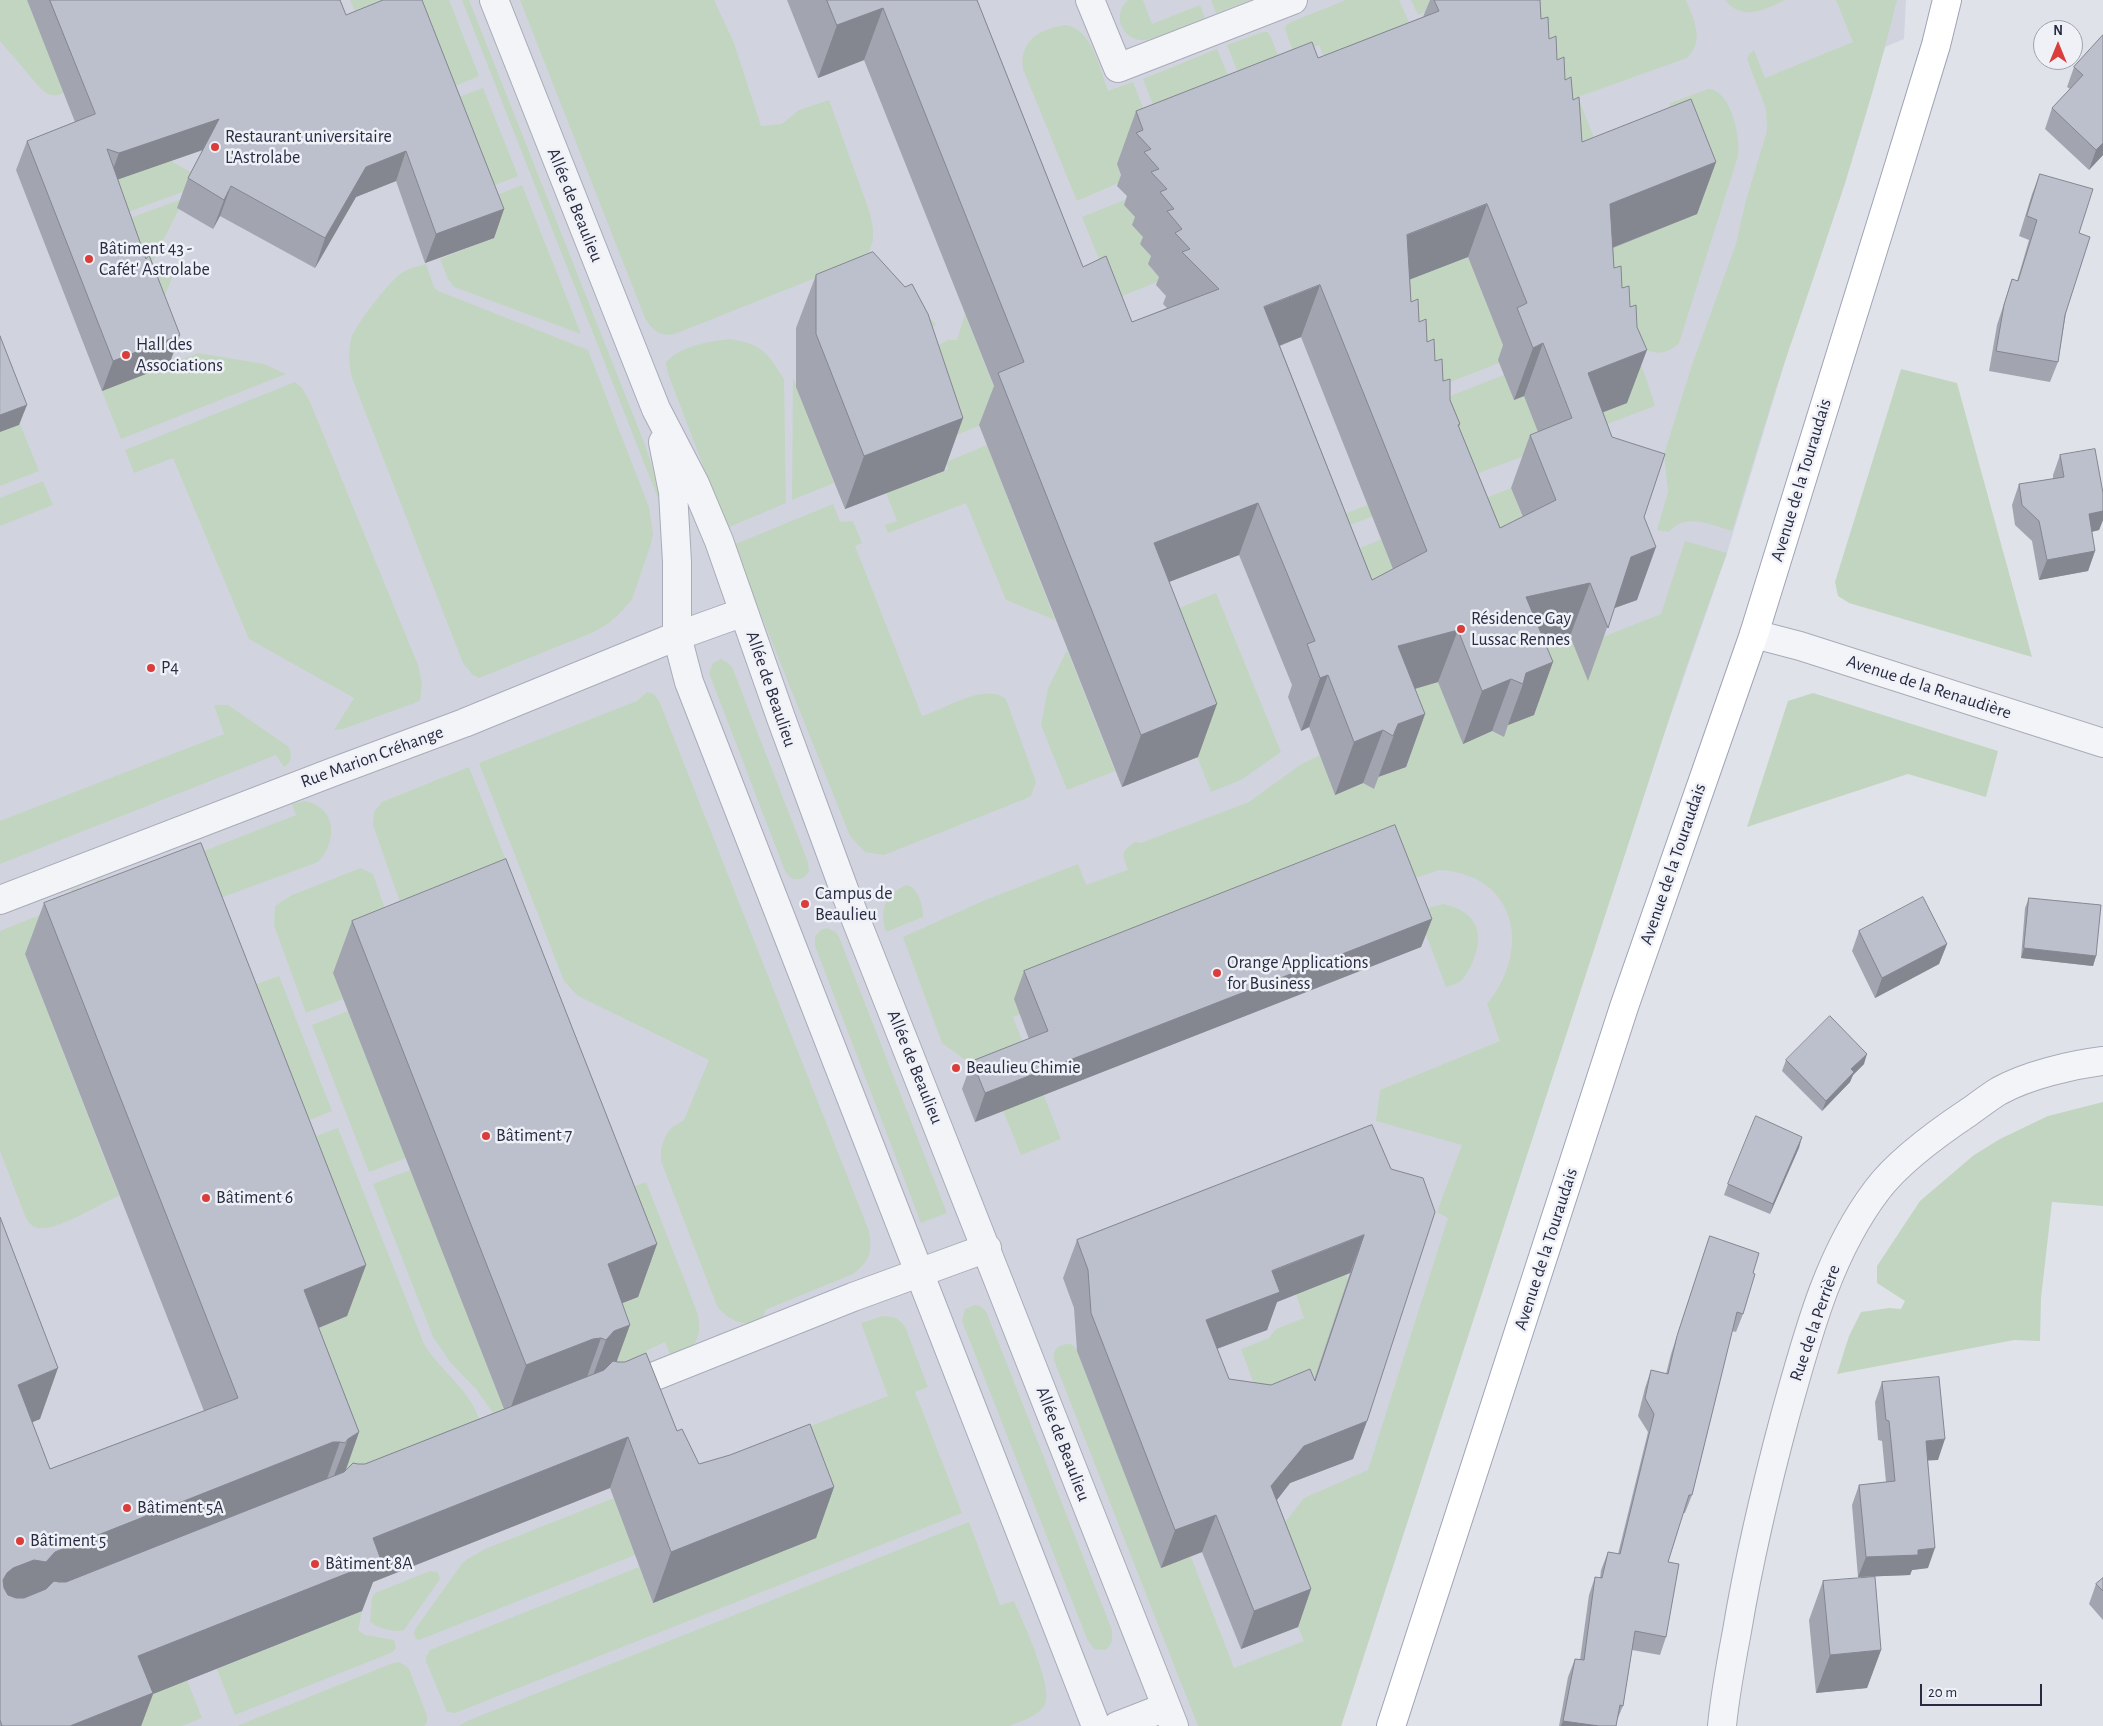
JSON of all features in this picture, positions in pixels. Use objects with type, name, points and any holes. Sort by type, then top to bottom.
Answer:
[{"type":"main road","name":"Avenue de la Touraudais","points":[[1391,1726],[1624,1006],[1754,634],[1936,45],[1947,0]]},
{"type":"street","name":"Allée de Beaulieu","points":[[494,0],[656,409],[695,484],[719,541],[845,892],[1170,1716]]},
{"type":"street","points":[[1090,0],[1118,68],[1293,0]]},
{"type":"street","name":"Allée de Beaulieu","points":[[656,409],[673,492],[677,562],[677,636],[689,682],[1096,1726]]},
{"type":"street","name":"Rue Marion Créhange","points":[[0,900],[464,723],[677,636],[744,612]]},
{"type":"street","name":"Avenue de la Renaudière","points":[[1754,634],[1800,646],[2103,743]]},
{"type":"street","name":"Rue de la Perrière","points":[[1722,1726],[1724,1701],[1745,1583],[1771,1467],[1804,1346],[1824,1286],[1844,1242],[1877,1189],[1911,1156],[1947,1127],[2000,1090],[2042,1074],[2103,1061]]},
{"type":"street","points":[[601,1398],[987,1248]]},
{"type":"street","points":[[1117,1726],[1170,1716]]},
{"type":"shaded area","name":"Campus de Beaulieu","points":[[0,0],[1906,0],[1904,39],[1885,47],[1845,184],[1786,358],[1727,553],[1660,746],[1341,1726],[0,1726]]},
{"type":"green space","points":[[0,0],[27,0],[64,93],[52,95],[42,90],[0,41]]},
{"type":"green space","points":[[350,0],[449,0],[479,76],[437,94],[364,32]]},
{"type":"green space","points":[[462,0],[469,0],[645,445],[657,481],[663,511]]},
{"type":"green space","points":[[520,0],[714,0],[734,43],[761,126],[782,124],[799,110],[829,100],[870,213],[873,240],[869,252],[858,261],[675,334],[670,335],[657,332],[645,318]]},
{"type":"green space","points":[[1128,0],[1143,0],[1152,24],[1200,5],[1205,18],[1160,36],[1146,40],[1137,40],[1126,33],[1120,21],[1121,9]]},
{"type":"green space","points":[[1211,0],[1251,0],[1216,13]]},
{"type":"green space","points":[[1346,0],[1399,0],[1409,22],[1415,26],[1339,95],[1319,45],[1294,54],[1285,29],[1291,22]]},
{"type":"green space","points":[[1411,0],[1452,0],[1418,15]]},
{"type":"green space","points":[[1475,0],[1686,0],[1695,22],[1696,44],[1687,58],[1578,97],[1609,176],[1570,192]]},
{"type":"green space","points":[[1725,0],[1785,0],[1762,10],[1746,12],[1732,7]]},
{"type":"green space","points":[[1836,0],[1897,0],[1860,136],[1779,379],[1732,531],[1707,523],[1691,521],[1676,526],[1669,532],[1657,530],[1668,492],[1664,454],[1693,362],[1736,244],[1746,200],[1767,131],[1766,109],[1747,59],[1754,50],[1765,78],[1853,42]]},
{"type":"green space","points":[[1066,25],[1075,28],[1089,42],[1108,91],[1133,82],[1159,148],[1117,164],[1123,181],[1077,201],[1023,69],[1024,51],[1033,38],[1039,33]]},
{"type":"green space","points":[[1263,32],[1268,32],[1271,37],[1293,95],[1253,111],[1227,45]]},
{"type":"green space","points":[[1217,49],[1244,114],[1168,144],[1143,79]]},
{"type":"green space","points":[[483,88],[518,176],[475,193],[440,104]]},
{"type":"green space","points":[[1708,89],[1716,91],[1723,97],[1733,116],[1738,138],[1738,156],[1679,343],[1670,350],[1656,353],[1651,352],[1641,347],[1588,209],[1661,141],[1670,103]]},
{"type":"green space","points":[[162,156],[194,174],[185,191],[112,218],[100,186],[119,179]]},
{"type":"green space","points":[[522,185],[581,334],[454,287],[448,279],[440,259],[493,238],[479,202]]},
{"type":"green space","points":[[1129,198],[1162,280],[1115,299],[1082,217]]},
{"type":"green space","points":[[182,199],[177,208],[179,209],[152,263],[174,273],[162,303],[114,224]]},
{"type":"green space","points":[[1580,212],[1645,375],[1655,406],[1594,429],[1590,417],[1627,403]]},
{"type":"green space","points":[[1468,257],[1508,357],[1499,363],[1440,386],[1399,283]]},
{"type":"green space","points":[[426,264],[434,287],[438,291],[588,350],[649,507],[653,534],[632,599],[609,623],[594,632],[479,678],[473,675],[463,663],[352,378],[350,368],[351,339],[366,313],[397,276],[409,269]]},
{"type":"green space","points":[[916,304],[936,324],[932,328],[937,346],[948,340],[957,340],[965,314],[1005,415],[935,444],[909,368]]},
{"type":"green space","points":[[730,339],[750,344],[763,351],[784,379],[786,503],[727,528],[667,371],[666,362],[672,356],[687,348],[713,341]]},
{"type":"green space","points":[[198,353],[264,364],[286,374],[121,439],[102,391]]},
{"type":"green space","points":[[1901,369],[1957,383],[2032,657],[1849,603],[1838,596],[1835,582]]},
{"type":"green space","points":[[0,375],[39,471],[0,486]]},
{"type":"green space","points":[[1504,375],[1514,400],[1524,396],[1584,433],[1474,475],[1445,398]]},
{"type":"green space","points":[[793,377],[834,483],[792,500]]},
{"type":"green space","points":[[295,382],[302,388],[310,402],[418,665],[422,683],[420,701],[343,729],[334,730],[354,698],[249,639],[173,458],[134,473],[125,450]]},
{"type":"green space","points":[[987,445],[1055,620],[1006,600],[966,503],[888,533],[885,525],[897,521],[886,493],[948,469],[946,462]]},
{"type":"green space","points":[[43,481],[53,505],[0,526],[0,498]]},
{"type":"green space","points":[[1511,488],[1541,564],[1452,511]]},
{"type":"green space","points":[[1393,495],[1397,507],[1324,535],[1319,524]]},
{"type":"green space","points":[[833,504],[840,522],[853,521],[862,543],[855,546],[922,716],[976,695],[997,695],[1006,699],[1036,782],[1031,796],[1025,799],[884,855],[865,852],[850,836],[733,545]]},
{"type":"green space","points":[[1382,539],[1412,614],[1325,562]]},
{"type":"green space","points":[[1685,541],[1727,553],[1686,667],[1341,1726],[1198,1726],[1055,1363],[1055,1351],[1066,1344],[1071,1344],[1076,1348],[1161,1567],[1191,1557],[1234,1668],[1304,1641],[1298,1627],[1306,1600],[1279,1530],[1304,1498],[1368,1470],[1448,1218],[1437,1212],[1462,1145],[1376,1121],[1380,1090],[1500,1041],[1487,1004],[1501,983],[1509,961],[1512,939],[1509,918],[1500,900],[1486,885],[1465,875],[1439,870],[1013,1017],[1061,1139],[1021,1155],[990,1078],[942,1043],[903,937],[983,901],[1078,864],[1086,885],[1128,870],[1124,851],[1135,842],[1141,843],[1249,802],[1300,765],[1320,755],[1335,795],[1363,783],[1374,788],[1378,777],[1406,767],[1378,696],[1435,673],[1463,743],[1492,731],[1504,737],[1505,645],[1554,631],[1603,637],[1661,614]]},
{"type":"green space","points":[[1216,593],[1281,752],[1241,780],[1211,792],[1154,646],[1172,611]]},
{"type":"green space","points":[[1067,650],[1115,771],[1067,790],[1041,725],[1048,688]]},
{"type":"green space","points":[[721,659],[732,667],[808,862],[809,872],[803,878],[792,878],[785,871],[709,673],[713,663]]},
{"type":"green space","points":[[647,692],[654,694],[660,703],[869,1231],[869,1255],[859,1269],[853,1274],[765,1310],[763,1322],[743,1323],[737,1321],[727,1316],[717,1306],[661,1161],[661,1149],[665,1137],[671,1128],[684,1120],[709,1060],[578,996],[564,981],[479,763],[637,701]]},
{"type":"green space","points":[[1813,693],[1998,751],[1986,797],[1908,774],[1747,827],[1788,701]]},
{"type":"green space","points":[[214,705],[228,705],[289,747],[291,755],[289,763],[284,767],[276,755],[0,864],[0,821],[224,734]]},
{"type":"green space","points":[[469,767],[561,999],[526,1012],[414,942],[373,825],[374,812],[382,802]]},
{"type":"green space","points":[[305,801],[316,805],[323,811],[331,826],[329,845],[318,862],[188,910],[111,921],[95,881],[102,878],[107,889],[296,815],[292,804]]},
{"type":"green space","points":[[361,868],[373,874],[398,947],[333,973],[343,999],[306,1013],[274,925],[275,906],[292,895]]},
{"type":"green space","points":[[906,885],[916,892],[921,902],[923,917],[886,932],[883,917],[886,904],[893,893]]},
{"type":"green space","points":[[79,887],[95,928],[25,954],[119,1196],[56,1226],[38,1228],[26,1218],[0,1151],[0,931],[75,901],[71,890]]},
{"type":"green space","points":[[1443,904],[1463,911],[1470,917],[1477,931],[1478,940],[1477,950],[1465,977],[1461,981],[1446,987],[1417,911]]},
{"type":"green space","points":[[827,928],[836,932],[839,937],[947,1213],[921,1223],[815,946],[815,936],[822,929]]},
{"type":"green space","points":[[279,976],[332,1111],[285,1130],[232,993]]},
{"type":"green space","points":[[348,1011],[406,1158],[369,1172],[312,1025]]},
{"type":"green space","points":[[2103,1102],[2103,1206],[2052,1202],[2041,1298],[2040,1341],[2014,1340],[1837,1374],[1849,1336],[1861,1312],[1889,1308],[1901,1309],[1905,1301],[1877,1283],[1877,1266],[1920,1201],[1974,1155],[2000,1139],[2048,1116]]},
{"type":"green space","points":[[338,1128],[424,1344],[431,1355],[466,1394],[479,1417],[482,1430],[337,1489],[291,1145]]},
{"type":"green space","points":[[410,1170],[515,1400],[498,1416],[493,1413],[476,1389],[450,1362],[433,1337],[373,1184]]},
{"type":"green space","points":[[646,1182],[697,1312],[699,1321],[698,1335],[696,1341],[687,1351],[672,1359],[665,1342],[646,1351],[652,1367],[597,1388],[589,1316],[637,1297],[619,1192]]},
{"type":"green space","points":[[1346,1274],[1348,1279],[1316,1375],[1258,1395],[1241,1349],[1269,1338],[1276,1329],[1304,1318],[1296,1294]]},
{"type":"green space","points":[[975,1305],[980,1306],[986,1311],[1112,1630],[1112,1642],[1106,1650],[1094,1649],[1087,1639],[962,1321],[965,1309]]},
{"type":"green space","points":[[883,1316],[897,1319],[906,1329],[928,1387],[915,1392],[962,1513],[455,1713],[447,1712],[426,1661],[430,1650],[639,1567],[653,1603],[705,1467],[888,1396],[861,1323]]},
{"type":"green space","points":[[614,1498],[635,1555],[419,1640],[416,1639],[414,1633],[416,1628],[466,1560],[485,1549]]},
{"type":"green space","points":[[969,1522],[1000,1605],[1014,1601],[1030,1638],[1045,1684],[1047,1696],[1042,1708],[1034,1715],[1009,1726],[459,1726],[467,1721]]},
{"type":"green space","points":[[430,1571],[438,1572],[440,1579],[404,1630],[387,1629],[370,1622],[372,1598],[375,1593]]},
{"type":"green space","points":[[362,1611],[358,1630],[365,1635],[394,1640],[396,1648],[393,1652],[235,1715],[217,1669]]},
{"type":"green space","points":[[399,1662],[409,1669],[427,1716],[427,1722],[424,1726],[237,1726],[393,1663]]},
{"type":"green space","points":[[187,1680],[202,1718],[182,1726],[127,1726],[119,1707]]},
{"type":"building","name":"Restaurant universitaire L'Astrolabe","points":[[50,0],[340,0],[346,15],[383,0],[422,0],[504,209],[436,234],[406,151],[366,167],[325,238],[231,186],[224,200],[188,178],[219,119],[119,153],[107,149],[146,259],[149,255],[180,335],[113,361],[27,141],[95,114]]},
{"type":"building","points":[[827,0],[977,0],[1083,267],[1106,256],[1132,322],[1219,289],[1182,252],[1190,249],[1175,233],[1182,229],[1167,211],[1174,209],[1160,192],[1167,189],[1151,172],[1159,169],[1144,152],[1151,149],[1136,133],[1143,130],[1136,111],[1312,42],[1318,58],[1439,11],[1434,0],[1540,0],[1541,19],[1548,17],[1549,39],[1556,36],[1557,60],[1564,57],[1565,80],[1571,77],[1573,100],[1579,97],[1582,142],[1691,99],[1716,162],[1610,204],[1614,268],[1621,266],[1622,288],[1629,286],[1630,307],[1636,305],[1637,327],[1647,350],[1588,373],[1612,437],[1665,454],[1644,517],[1656,547],[1631,557],[1608,628],[1590,583],[1526,597],[1553,662],[1526,673],[1523,684],[1511,679],[1482,691],[1458,630],[1398,646],[1425,714],[1398,724],[1393,736],[1383,730],[1354,742],[1328,675],[1320,678],[1307,644],[1315,641],[1258,503],[1154,543],[1217,704],[1141,735],[998,373],[1024,362],[883,8],[837,25]],"holes":[[[1487,204],[1527,303],[1517,308],[1533,348],[1543,343],[1572,418],[1530,435],[1556,500],[1500,528],[1458,425],[1460,424],[1450,400],[1450,379],[1443,381],[1442,359],[1435,361],[1434,339],[1427,342],[1426,319],[1419,322],[1418,299],[1411,302],[1407,235]],[[1320,285],[1427,551],[1372,580],[1264,307]]]},
{"type":"building","points":[[2103,35],[2103,143],[2096,150],[2052,108],[2083,75],[2077,70],[2083,70],[2083,57]]},
{"type":"building","points":[[2040,174],[2093,189],[2079,233],[2090,237],[2065,315],[2058,362],[1996,351],[2004,305],[2012,279],[2018,281],[2037,220],[2027,216]]},
{"type":"building","points":[[873,252],[905,287],[912,284],[928,314],[963,418],[864,456],[816,334],[816,275]]},
{"type":"building","points":[[0,336],[27,405],[0,415]]},
{"type":"building","points":[[2095,449],[2103,493],[2103,511],[2089,514],[2095,551],[2047,560],[2039,521],[2022,505],[2019,484],[2064,477],[2060,455]]},
{"type":"building","name":"Orange Applications for Business","points":[[1395,825],[1432,919],[985,1093],[972,1061],[1048,1031],[1024,971]]},
{"type":"building","points":[[201,843],[366,1265],[304,1290],[359,1432],[345,1443],[333,1442],[55,1552],[46,1562],[34,1560],[13,1568],[3,1580],[4,1588],[8,1595],[24,1598],[46,1589],[54,1581],[66,1582],[344,1472],[353,1463],[365,1464],[604,1370],[613,1361],[625,1362],[646,1353],[677,1431],[682,1429],[699,1464],[730,1455],[810,1424],[834,1487],[671,1552],[628,1437],[373,1538],[381,1560],[138,1656],[153,1693],[70,1726],[2,1726],[0,1720],[0,1217],[58,1368],[18,1385],[50,1469],[238,1398],[44,903]]},
{"type":"building","name":"Bâtiment 7","points":[[506,859],[657,1244],[608,1264],[630,1325],[614,1331],[606,1340],[601,1338],[593,1339],[526,1365],[352,921]]},
{"type":"building","points":[[1923,897],[1947,944],[1882,978],[1859,931]]},
{"type":"building","points":[[2029,898],[2101,905],[2096,956],[2024,948]]},
{"type":"building","points":[[1830,1016],[1867,1054],[1851,1069],[1854,1072],[1826,1101],[1786,1060]]},
{"type":"building","points":[[1756,1116],[1802,1137],[1773,1204],[1728,1184]]},
{"type":"building","points":[[1372,1125],[1391,1169],[1423,1178],[1435,1212],[1367,1421],[1304,1446],[1271,1486],[1311,1589],[1254,1611],[1216,1515],[1175,1530],[1091,1313],[1088,1270],[1077,1240]],"holes":[[[1364,1235],[1315,1381],[1310,1369],[1271,1385],[1229,1379],[1206,1320],[1280,1292],[1272,1271]]]},
{"type":"building","points":[[1710,1236],[1759,1253],[1743,1314],[1737,1312],[1692,1495],[1689,1495],[1668,1562],[1679,1564],[1666,1637],[1635,1631],[1623,1706],[1620,1705],[1616,1726],[1599,1726],[1563,1721],[1575,1659],[1584,1660],[1595,1577],[1602,1578],[1608,1552],[1620,1554],[1654,1414],[1645,1398],[1651,1370],[1668,1374],[1677,1336]]},
{"type":"building","points":[[1939,1377],[1945,1439],[1926,1441],[1935,1548],[1918,1550],[1918,1555],[1866,1557],[1859,1485],[1895,1481],[1889,1421],[1886,1420],[1882,1382]]},
{"type":"building","points":[[1875,1577],[1881,1650],[1830,1655],[1823,1581]]},
{"type":"building","points":[[2103,1578],[2103,1591],[2096,1584]]},
{"type":"place","name":"Restaurant universitaire L'Astrolabe","points":[[215,147]]},
{"type":"place","name":"Bâtiment 43 - Cafét' Astrolabe","points":[[89,259]]},
{"type":"place","name":"Hall des Associations","points":[[126,355]]},
{"type":"place","name":"Résidence Gay Lussac Rennes","points":[[1461,629]]},
{"type":"place","name":"P4","points":[[151,668]]},
{"type":"place","name":"Campus de Beaulieu","points":[[805,904]]},
{"type":"place","name":"Orange Applications for Business","points":[[1217,973]]},
{"type":"place","name":"Beaulieu Chimie","points":[[956,1068]]},
{"type":"place","name":"Bâtiment 7","points":[[486,1136]]},
{"type":"place","name":"Bâtiment 6","points":[[206,1198]]},
{"type":"place","name":"Bâtiment 5A","points":[[127,1508]]},
{"type":"place","name":"Bâtiment 5","points":[[20,1541]]},
{"type":"place","name":"Bâtiment 8A","points":[[315,1564]]}]
